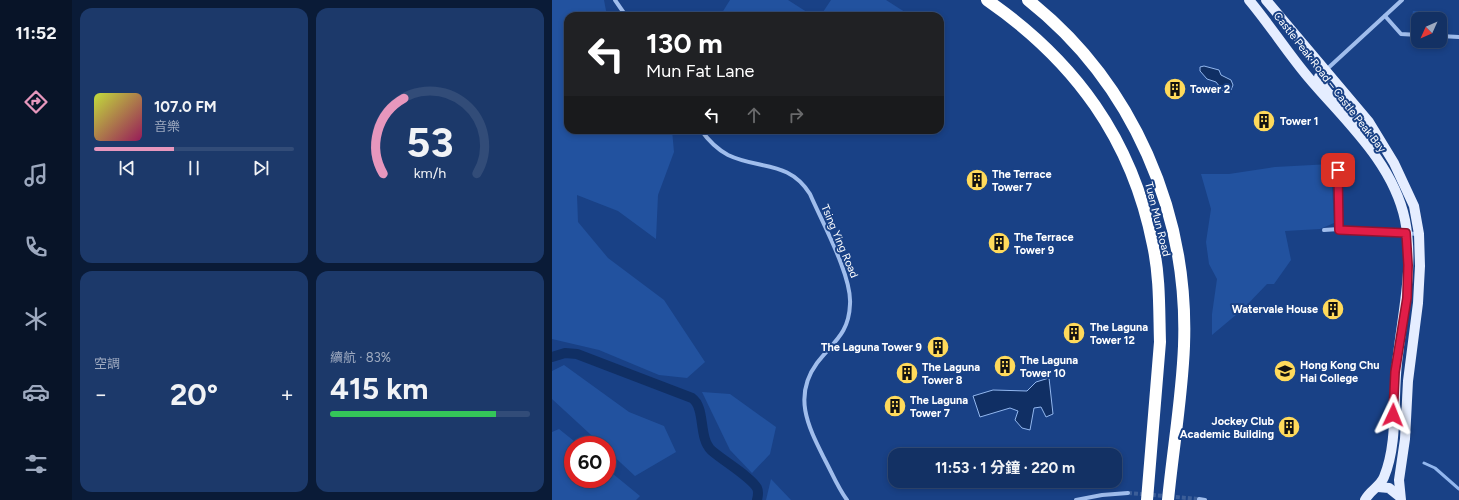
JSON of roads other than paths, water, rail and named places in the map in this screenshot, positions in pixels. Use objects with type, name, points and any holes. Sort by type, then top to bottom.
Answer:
[{"type":"highway","name":"Tuen Mun Road","points":[[987,0],[1008,15],[1036,39],[1083,87],[1116,140],[1140,197],[1153,246],[1160,325],[1160,342],[1147,500]]},
{"type":"highway","name":"Tuen Mun Road","points":[[1028,0],[1067,36],[1090,61],[1114,93],[1145,148],[1161,187],[1172,225],[1178,253],[1183,301],[1184,347],[1168,500]]},
{"type":"main road","name":"Castle Peak Road – Castle Peak Bay","points":[[1249,0],[1319,77],[1356,104],[1383,143],[1408,191],[1414,206],[1419,234],[1420,266],[1418,303],[1409,374],[1406,428],[1399,480],[1400,498]]},
{"type":"main road","name":"Castle Peak Road – Castle Peak Bay","points":[[1266,0],[1351,124],[1376,157],[1399,201],[1406,233],[1408,265],[1407,298],[1395,372],[1391,450],[1387,469],[1378,487],[1369,494],[1366,500]]},
{"type":"main road","points":[[1378,487],[1389,488],[1400,498]]},
{"type":"street","points":[[615,0],[623,12]]},
{"type":"street","points":[[1319,77],[1402,0]]},
{"type":"street","points":[[1385,16],[1401,34],[1411,35]]},
{"type":"street","points":[[1447,36],[1459,37]]},
{"type":"street","name":"Tsing Ying Road","points":[[704,134],[711,142],[727,154],[745,161],[777,168],[791,174],[801,182],[810,194],[845,275],[851,297],[846,324],[840,337],[818,362],[811,373],[805,390],[804,407],[812,434],[847,500]]},
{"type":"street","points":[[1338,170],[1339,230]]},
{"type":"street","points":[[1324,230],[1419,234]]},
{"type":"street","points":[[1076,500],[1102,495],[1128,493]]},
{"type":"street","points":[[1199,499],[1205,500]]},
{"type":"waterway","points":[[552,357],[565,353],[577,354],[692,398],[701,415],[707,444],[711,450],[754,484],[758,491],[757,500]]},
{"type":"waterway","points":[[1424,463],[1435,468],[1459,489]]},
{"type":"tunnel","points":[[1128,493],[1199,499]]},
{"type":"place","name":"Tower 2","points":[[1175,89]]},
{"type":"place","name":"Tower 1","points":[[1264,121]]},
{"type":"place","name":"The Terrace Tower 7","points":[[977,180]]},
{"type":"place","name":"The Terrace Tower 9","points":[[999,243]]},
{"type":"place","name":"Watervale House","points":[[1333,309]]},
{"type":"place","name":"The Laguna Tower 12","points":[[1074,333]]},
{"type":"place","name":"The Laguna Tower 9","points":[[938,347]]},
{"type":"place","name":"The Laguna Tower 10","points":[[1005,366]]},
{"type":"place","name":"Hong Kong Chu Hai College","points":[[1285,371]]},
{"type":"place","name":"The Laguna Tower 8","points":[[907,373]]},
{"type":"place","name":"The Laguna Tower 7","points":[[895,406]]},
{"type":"place","name":"Jockey Club Academic Building","points":[[1289,427]]}]
